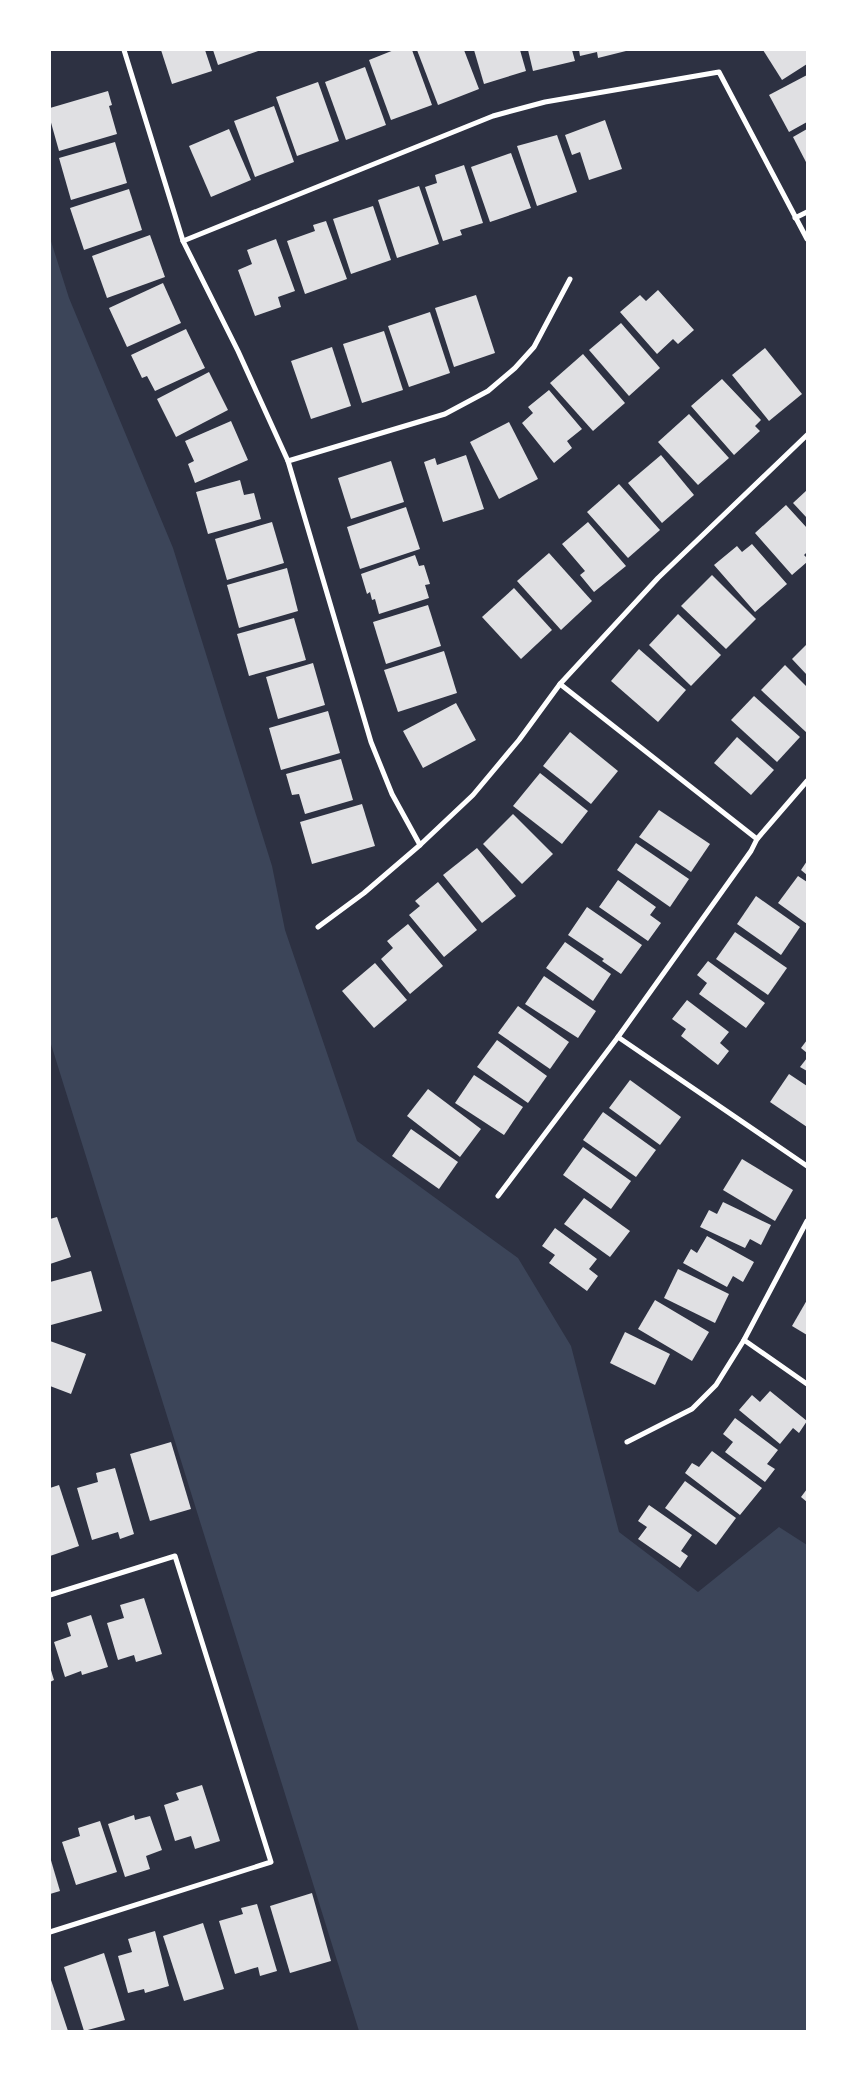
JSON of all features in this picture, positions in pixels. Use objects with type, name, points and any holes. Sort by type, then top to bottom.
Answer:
[{"type":"street","points":[[124,50],[183,241],[238,351],[288,461],[371,742],[392,794],[420,845]]},
{"type":"street","points":[[183,241],[493,116],[544,102],[719,72],[807,239]]},
{"type":"street","points":[[795,218],[807,212]]},
{"type":"street","points":[[288,461],[445,414],[488,391],[515,368],[534,347],[570,279]]},
{"type":"street","points":[[318,927],[364,893],[420,845],[473,795],[519,740],[560,684],[658,578],[807,435]]},
{"type":"street","points":[[560,684],[757,839]]},
{"type":"street","points":[[498,1196],[618,1038],[751,851],[757,839],[807,781]]},
{"type":"street","points":[[618,1038],[807,1166]]},
{"type":"street","points":[[626,1442],[692,1409],[716,1385],[744,1340],[807,1221]]},
{"type":"street","points":[[744,1340],[807,1384]]},
{"type":"street","points":[[50,1595],[176,1556],[271,1862],[50,1932]]},
{"type":"shaded area","points":[[50,238],[69,298],[173,548],[272,866],[285,930],[357,1141],[518,1258],[571,1346],[619,1532],[698,1592],[779,1527],[807,1545],[807,2031],[359,2031],[50,1041]]},
{"type":"building","points":[[161,50],[205,50],[212,71],[172,84]]},
{"type":"building","points":[[213,50],[261,50],[218,65]]},
{"type":"building","points":[[394,50],[412,50],[432,105],[391,120],[369,60]]},
{"type":"building","points":[[417,50],[464,50],[479,89],[438,105]]},
{"type":"building","points":[[474,50],[520,50],[526,71],[484,84]]},
{"type":"building","points":[[528,50],[572,50],[575,61],[533,71]]},
{"type":"building","points":[[579,50],[626,51],[598,58],[597,52],[580,56]]},
{"type":"building","points":[[763,50],[807,50],[807,64],[782,80]]},
{"type":"building","points":[[365,67],[386,125],[346,140],[325,82]]},
{"type":"building","points":[[807,75],[807,122],[789,132],[769,95]]},
{"type":"building","points":[[318,82],[339,141],[297,156],[276,97]]},
{"type":"building","points":[[108,91],[112,105],[109,106],[117,134],[59,151],[50,119],[50,108]]},
{"type":"building","points":[[274,106],[294,162],[255,177],[234,121]]},
{"type":"building","points":[[605,120],[622,169],[589,180],[580,152],[572,155],[565,135]]},
{"type":"building","points":[[229,129],[251,180],[211,197],[189,146]]},
{"type":"building","points":[[807,129],[807,164],[793,137]]},
{"type":"building","points":[[557,135],[577,192],[537,206],[517,146]]},
{"type":"building","points":[[115,142],[127,183],[71,200],[59,158]]},
{"type":"building","points":[[511,153],[531,208],[490,222],[471,167]]},
{"type":"building","points":[[464,165],[483,223],[460,230],[462,235],[443,241],[425,187],[437,183],[435,175]]},
{"type":"building","points":[[419,186],[439,244],[397,258],[378,200]]},
{"type":"building","points":[[129,189],[142,230],[84,250],[70,208]]},
{"type":"building","points":[[373,206],[391,260],[351,274],[333,219]]},
{"type":"building","points":[[326,221],[347,279],[305,294],[287,241],[315,231],[313,225]]},
{"type":"building","points":[[150,235],[165,277],[107,298],[92,256]]},
{"type":"building","points":[[276,239],[295,291],[278,297],[281,307],[255,316],[238,270],[252,264],[247,250]]},
{"type":"building","points":[[163,283],[181,323],[127,347],[109,308]]},
{"type":"building","points":[[658,290],[694,330],[678,344],[673,339],[657,354],[620,312],[640,295],[646,301]]},
{"type":"building","points":[[476,295],[495,353],[454,367],[435,308]]},
{"type":"building","points":[[430,312],[450,373],[409,387],[388,326]]},
{"type":"building","points":[[621,323],[660,368],[629,396],[589,350]]},
{"type":"building","points":[[186,329],[205,368],[155,391],[147,376],[142,378],[131,355]]},
{"type":"building","points":[[384,331],[403,390],[362,403],[343,344]]},
{"type":"building","points":[[332,347],[351,406],[311,419],[291,361]]},
{"type":"building","points":[[765,348],[802,394],[769,421],[732,375]]},
{"type":"building","points":[[583,354],[625,403],[593,431],[550,383]]},
{"type":"building","points":[[209,372],[228,410],[176,437],[157,399]]},
{"type":"building","points":[[722,379],[761,420],[755,426],[760,431],[734,455],[691,406]]},
{"type":"building","points":[[549,390],[582,429],[567,441],[572,448],[554,463],[522,423],[533,413],[528,407]]},
{"type":"building","points":[[689,414],[729,458],[698,485],[658,442]]},
{"type":"building","points":[[231,421],[248,460],[195,483],[188,464],[194,461],[185,441]]},
{"type":"building","points":[[509,422],[538,479],[499,499],[470,442]]},
{"type":"building","points":[[466,455],[484,509],[443,522],[424,462],[435,458],[437,465]]},
{"type":"building","points":[[661,455],[694,495],[662,523],[628,483]]},
{"type":"building","points":[[391,461],[404,502],[351,519],[338,478]]},
{"type":"building","points":[[240,480],[244,495],[254,493],[261,519],[208,534],[196,492]]},
{"type":"building","points":[[619,484],[660,530],[628,558],[587,512]]},
{"type":"building","points":[[807,490],[807,518],[793,503]]},
{"type":"building","points":[[786,505],[807,528],[807,552],[804,555],[807,558],[807,562],[792,575],[755,533]]},
{"type":"building","points":[[406,507],[420,549],[360,569],[347,527]]},
{"type":"building","points":[[272,522],[284,563],[227,580],[215,539]]},
{"type":"building","points":[[588,522],[626,566],[594,592],[580,575],[585,571],[562,544]]},
{"type":"building","points":[[752,544],[787,584],[755,612],[714,565],[737,546],[742,552]]},
{"type":"building","points":[[549,553],[592,601],[561,630],[517,581]]},
{"type":"building","points":[[415,555],[419,566],[424,565],[430,584],[425,585],[429,598],[379,614],[375,599],[372,600],[370,592],[367,594],[361,574]]},
{"type":"building","points":[[287,568],[298,611],[239,628],[227,585]]},
{"type":"building","points":[[712,575],[756,619],[726,649],[681,606]]},
{"type":"building","points":[[514,588],[552,630],[521,659],[482,617]]},
{"type":"building","points":[[428,605],[441,646],[386,664],[373,622]]},
{"type":"building","points":[[678,614],[721,655],[691,686],[649,645]]},
{"type":"building","points":[[294,618],[306,660],[249,676],[237,634]]},
{"type":"building","points":[[807,644],[807,675],[792,659]]},
{"type":"building","points":[[639,649],[686,690],[658,722],[611,681]]},
{"type":"building","points":[[444,651],[457,693],[398,712],[384,670]]},
{"type":"building","points":[[313,663],[325,705],[278,719],[266,677]]},
{"type":"building","points":[[785,665],[807,687],[807,733],[761,690]]},
{"type":"building","points":[[754,696],[800,737],[777,762],[731,720]]},
{"type":"building","points":[[456,703],[476,740],[423,768],[403,731]]},
{"type":"building","points":[[328,711],[340,753],[281,770],[269,728]]},
{"type":"building","points":[[570,732],[618,771],[591,804],[543,766]]},
{"type":"building","points":[[737,737],[774,770],[751,795],[714,763]]},
{"type":"building","points":[[341,759],[353,800],[305,814],[299,794],[292,795],[286,774]]},
{"type":"building","points":[[540,773],[588,811],[562,844],[513,806]]},
{"type":"building","points":[[362,804],[375,846],[312,864],[300,822]]},
{"type":"building","points":[[659,810],[710,844],[691,872],[639,837]]},
{"type":"building","points":[[513,814],[553,854],[522,884],[483,844]]},
{"type":"building","points":[[636,843],[689,879],[670,907],[617,870]]},
{"type":"building","points":[[477,848],[516,896],[482,923],[443,875]]},
{"type":"building","points":[[807,861],[807,875],[801,870]]},
{"type":"building","points":[[798,876],[807,882],[807,924],[778,903]]},
{"type":"building","points":[[618,880],[656,907],[650,915],[661,923],[648,941],[599,907]]},
{"type":"building","points":[[438,882],[477,930],[444,957],[409,915],[420,906],[415,901]]},
{"type":"building","points":[[756,896],[800,927],[781,955],[737,924]]},
{"type":"building","points":[[587,907],[642,945],[621,974],[602,961],[604,959],[568,935]]},
{"type":"building","points":[[408,924],[443,966],[410,994],[381,959],[393,948],[387,941]]},
{"type":"building","points":[[735,932],[787,968],[768,995],[716,959]]},
{"type":"building","points":[[565,942],[611,974],[593,1001],[546,968]]},
{"type":"building","points":[[708,961],[765,1003],[746,1028],[699,994],[707,983],[697,975]]},
{"type":"building","points":[[375,963],[407,1000],[374,1028],[342,991]]},
{"type":"building","points":[[544,976],[596,1011],[578,1038],[525,1004]]},
{"type":"building","points":[[687,1000],[729,1032],[720,1043],[729,1051],[718,1065],[681,1036],[686,1029],[672,1019]]},
{"type":"building","points":[[518,1006],[569,1042],[550,1069],[498,1033]]},
{"type":"building","points":[[497,1040],[547,1076],[528,1103],[477,1067]]},
{"type":"building","points":[[807,1040],[807,1053],[801,1048]]},
{"type":"building","points":[[807,1058],[807,1071],[800,1067]]},
{"type":"building","points":[[789,1074],[807,1086],[807,1127],[770,1102]]},
{"type":"building","points":[[474,1075],[523,1107],[504,1135],[455,1103]]},
{"type":"building","points":[[630,1080],[681,1117],[660,1145],[609,1108]]},
{"type":"building","points":[[428,1089],[481,1129],[460,1157],[407,1116]]},
{"type":"building","points":[[603,1112],[656,1150],[636,1177],[583,1140]]},
{"type":"building","points":[[411,1129],[458,1162],[439,1189],[392,1156]]},
{"type":"building","points":[[583,1147],[631,1181],[611,1209],[563,1175]]},
{"type":"building","points":[[742,1159],[793,1190],[775,1221],[723,1190]]},
{"type":"building","points":[[584,1198],[630,1231],[610,1257],[564,1224]]},
{"type":"building","points":[[723,1202],[771,1225],[761,1245],[750,1239],[745,1248],[700,1227],[709,1210],[717,1214]]},
{"type":"building","points":[[57,1217],[71,1257],[50,1264],[50,1219]]},
{"type":"building","points":[[555,1228],[597,1259],[589,1269],[598,1276],[587,1291],[549,1263],[555,1255],[542,1246]]},
{"type":"building","points":[[707,1236],[754,1262],[743,1282],[733,1276],[727,1287],[683,1263],[691,1249],[697,1253]]},
{"type":"building","points":[[678,1269],[729,1294],[715,1323],[664,1298]]},
{"type":"building","points":[[91,1271],[102,1311],[51,1325],[50,1282]]},
{"type":"building","points":[[655,1300],[709,1332],[692,1361],[638,1329]]},
{"type":"building","points":[[807,1300],[807,1335],[792,1326]]},
{"type":"building","points":[[625,1332],[670,1354],[655,1385],[610,1363]]},
{"type":"building","points":[[50,1341],[86,1354],[71,1394],[50,1386]]},
{"type":"building","points":[[770,1391],[807,1421],[799,1433],[793,1428],[780,1444],[739,1410],[752,1395],[760,1402]]},
{"type":"building","points":[[735,1418],[778,1450],[767,1464],[775,1469],[765,1482],[725,1452],[733,1442],[723,1434]]},
{"type":"building","points":[[171,1442],[191,1509],[150,1521],[130,1454]]},
{"type":"building","points":[[712,1451],[762,1488],[740,1515],[685,1473],[692,1463],[699,1467]]},
{"type":"building","points":[[115,1468],[134,1534],[120,1539],[118,1532],[92,1540],[77,1488],[98,1482],[96,1473]]},
{"type":"building","points":[[685,1481],[736,1518],[716,1545],[665,1508]]},
{"type":"building","points":[[59,1485],[79,1546],[50,1556],[50,1488]]},
{"type":"building","points":[[807,1489],[807,1502],[801,1497]]},
{"type":"building","points":[[649,1505],[692,1535],[681,1551],[688,1556],[680,1568],[638,1539],[647,1527],[638,1521]]},
{"type":"building","points":[[144,1598],[162,1654],[136,1662],[134,1655],[118,1660],[107,1623],[124,1618],[120,1605]]},
{"type":"building","points":[[91,1615],[108,1667],[82,1675],[81,1671],[65,1677],[54,1642],[71,1636],[67,1623]]},
{"type":"building","points":[[50,1667],[54,1680],[50,1682]]},
{"type":"building","points":[[202,1785],[220,1841],[195,1849],[191,1836],[175,1841],[164,1805],[179,1800],[176,1793]]},
{"type":"building","points":[[134,1815],[135,1820],[150,1816],[162,1850],[146,1856],[150,1869],[125,1877],[108,1824]]},
{"type":"building","points":[[100,1821],[117,1872],[76,1885],[62,1842],[80,1836],[78,1828]]},
{"type":"building","points":[[50,1857],[60,1891],[50,1894]]},
{"type":"building","points":[[312,1893],[331,1961],[290,1973],[270,1906]]},
{"type":"building","points":[[257,1904],[277,1971],[260,1976],[258,1967],[235,1974],[219,1921],[243,1914],[241,1908]]},
{"type":"building","points":[[203,1923],[224,1989],[184,2001],[163,1936]]},
{"type":"building","points":[[155,1931],[169,1986],[145,1993],[144,1989],[128,1993],[118,1956],[132,1952],[128,1939]]},
{"type":"building","points":[[104,1953],[125,2020],[84,2031],[64,1967]]},
{"type":"building","points":[[50,1977],[68,2031],[50,2031]]}]
